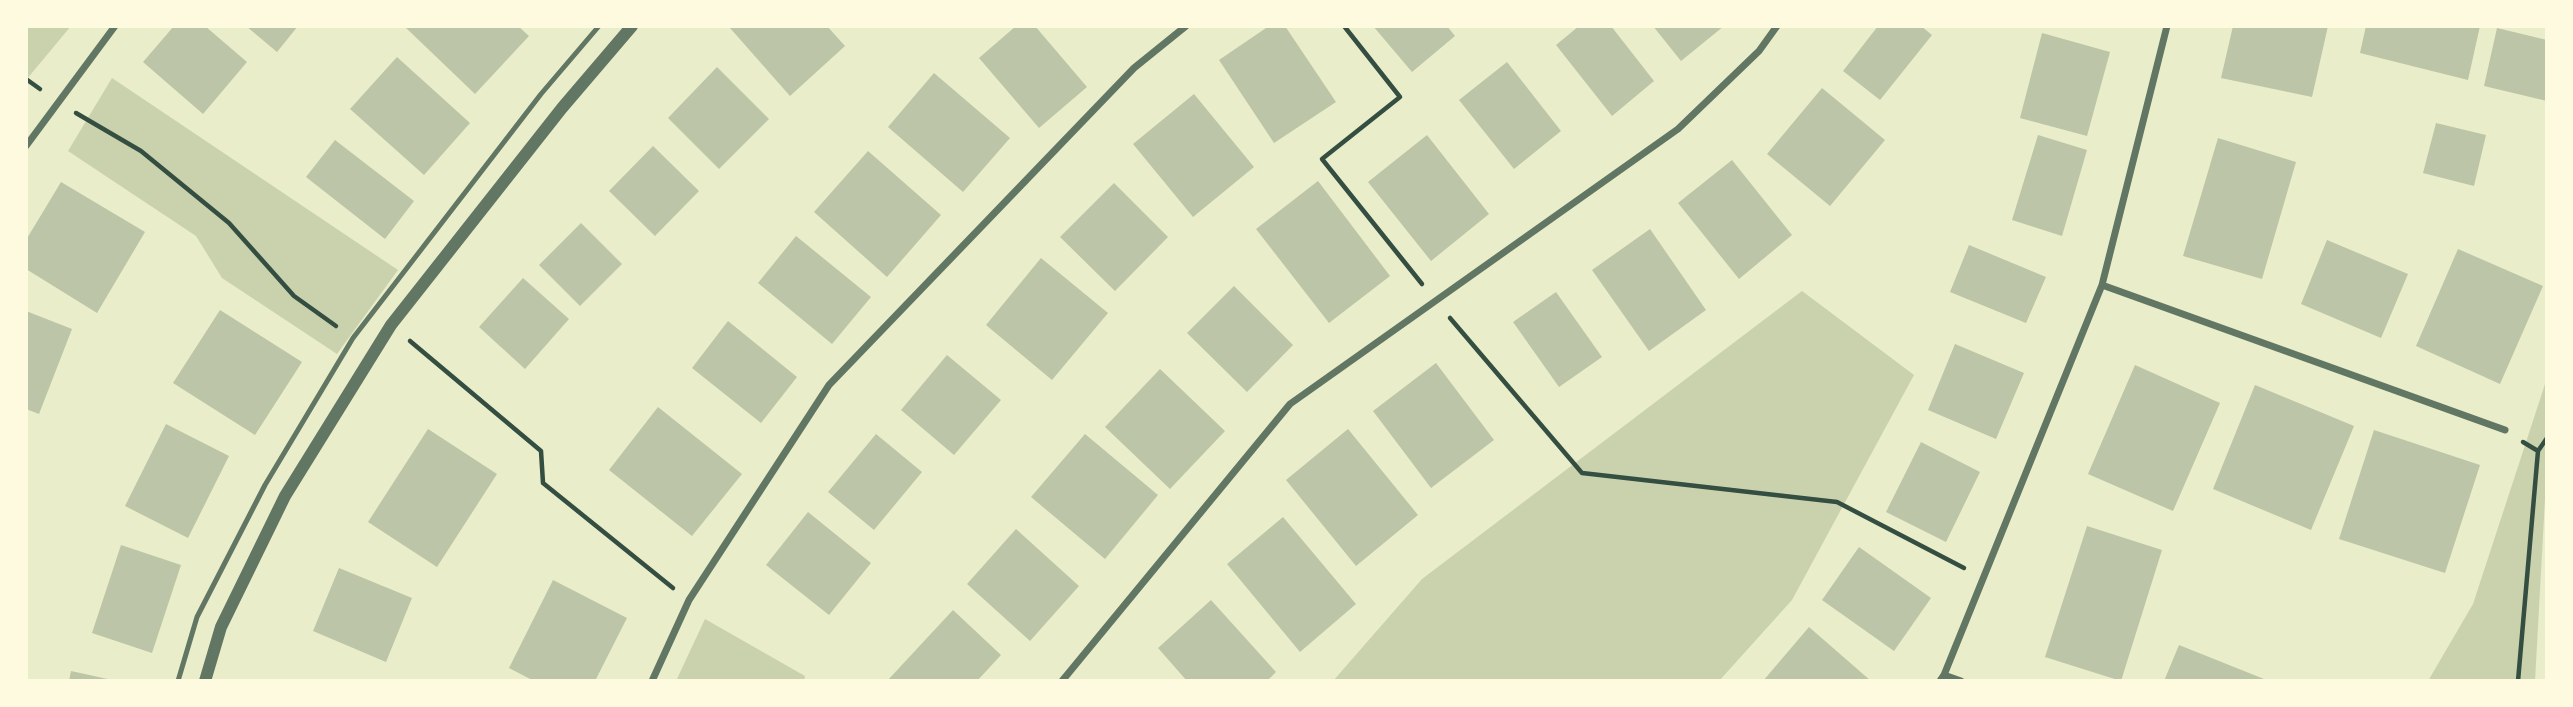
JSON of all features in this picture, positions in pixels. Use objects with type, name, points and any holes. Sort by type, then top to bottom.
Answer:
[{"type":"street","points":[[26,146],[116,26]]},
{"type":"street","points":[[205,681],[221,627],[285,496],[391,325],[562,108],[632,26]]},
{"type":"street","points":[[652,681],[689,600],[829,385],[1134,68],[1186,26]]},
{"type":"street","points":[[1062,681],[1290,404],[1678,129],[1759,51],[1777,26]]},
{"type":"street","points":[[1961,681],[1942,678],[2102,285],[2167,26]]},
{"type":"street","points":[[2102,285],[2505,430]]},
{"type":"lane","points":[[178,681],[203,605],[265,485],[354,338],[541,94],[599,26]]},
{"type":"path","points":[[1344,26],[1399,97],[1322,159],[1435,300],[1583,473],[1837,502],[1983,578]]},
{"type":"path","points":[[58,102],[141,150],[229,223],[294,296],[354,338]]},
{"type":"path","points":[[391,325],[541,451],[543,483],[689,600]]},
{"type":"path","points":[[2505,430],[2538,451]]},
{"type":"path","points":[[2518,681],[2538,451],[2547,438]]},
{"type":"path","points":[[2512,681],[2519,674]]},
{"type":"green space","points":[[26,26],[71,26],[26,80]]},
{"type":"green space","points":[[112,78],[398,270],[337,354],[222,278],[196,236],[68,151]]},
{"type":"green space","points":[[1802,291],[1914,375],[1792,600],[1719,681],[1333,681],[1422,579]]},
{"type":"green space","points":[[2547,378],[2547,463],[2535,681],[2428,681],[2473,604]]},
{"type":"green space","points":[[705,619],[805,676],[804,681],[676,681]]},
{"type":"building","points":[[174,26],[205,26],[247,62],[203,114],[143,62]]},
{"type":"building","points":[[246,26],[298,26],[277,52]]},
{"type":"building","points":[[404,26],[518,26],[529,36],[475,94]]},
{"type":"building","points":[[731,26],[827,26],[845,46],[790,96]]},
{"type":"building","points":[[1016,26],[1035,26],[1087,87],[1039,128],[979,58]]},
{"type":"building","points":[[1269,26],[1285,26],[1336,102],[1274,143],[1219,60]]},
{"type":"building","points":[[1373,26],[1447,26],[1455,36],[1412,72]]},
{"type":"building","points":[[1579,26],[1611,26],[1654,81],[1612,116],[1556,45]]},
{"type":"building","points":[[1653,26],[1724,26],[1681,61]]},
{"type":"building","points":[[1878,26],[1921,26],[1932,35],[1880,100],[1843,71]]},
{"type":"building","points":[[2233,26],[2328,26],[2312,97],[2221,78]]},
{"type":"building","points":[[2366,26],[2480,26],[2468,80],[2360,53]]},
{"type":"building","points":[[2497,28],[2547,40],[2547,101],[2484,86]]},
{"type":"building","points":[[2042,33],[2110,52],[2087,136],[2020,118]]},
{"type":"building","points":[[397,57],[470,123],[424,175],[350,109]]},
{"type":"building","points":[[1507,62],[1561,131],[1514,169],[1459,100]]},
{"type":"building","points":[[717,67],[769,119],[719,169],[668,118]]},
{"type":"building","points":[[934,73],[1010,138],[963,192],[888,127]]},
{"type":"building","points":[[1822,88],[1885,140],[1830,206],[1767,154]]},
{"type":"building","points":[[1194,94],[1254,167],[1193,217],[1133,144]]},
{"type":"building","points":[[2436,123],[2486,135],[2474,186],[2423,173]]},
{"type":"building","points":[[1427,135],[1489,214],[1431,261],[1368,182]]},
{"type":"building","points":[[2038,135],[2087,150],[2062,236],[2012,220]]},
{"type":"building","points":[[2218,138],[2296,162],[2262,279],[2183,256]]},
{"type":"building","points":[[335,140],[414,201],[385,239],[306,177]]},
{"type":"building","points":[[653,146],[699,191],[655,236],[609,191]]},
{"type":"building","points":[[868,151],[941,215],[887,277],[814,212]]},
{"type":"building","points":[[1732,160],[1792,235],[1739,279],[1678,203]]},
{"type":"building","points":[[1318,181],[1390,276],[1329,323],[1256,229]]},
{"type":"building","points":[[61,182],[145,232],[97,313],[26,269],[26,240]]},
{"type":"building","points":[[1114,183],[1168,237],[1115,291],[1060,237]]},
{"type":"building","points":[[581,223],[622,264],[580,306],[539,265]]},
{"type":"building","points":[[1650,229],[1706,310],[1649,351],[1592,270]]},
{"type":"building","points":[[796,236],[871,297],[832,344],[758,283]]},
{"type":"building","points":[[2327,240],[2408,274],[2381,338],[2301,304]]},
{"type":"building","points":[[1969,245],[2046,277],[2026,323],[1950,292]]},
{"type":"building","points":[[2458,249],[2543,286],[2500,384],[2416,346]]},
{"type":"building","points":[[1041,258],[1108,313],[1052,380],[986,325]]},
{"type":"building","points":[[523,278],[569,319],[525,369],[479,327]]},
{"type":"building","points":[[1234,286],[1293,345],[1247,392],[1187,333]]},
{"type":"building","points":[[1556,292],[1602,357],[1559,387],[1513,322]]},
{"type":"building","points":[[220,310],[302,362],[255,435],[173,383]]},
{"type":"building","points":[[26,311],[72,329],[39,414],[26,409]]},
{"type":"building","points":[[728,321],[797,377],[761,423],[692,368]]},
{"type":"building","points":[[1955,344],[2024,373],[1996,439],[1928,410]]},
{"type":"building","points":[[947,355],[1001,400],[954,455],[901,410]]},
{"type":"building","points":[[1436,363],[1494,440],[1431,488],[1373,411]]},
{"type":"building","points":[[2135,365],[2220,403],[2173,511],[2088,474]]},
{"type":"building","points":[[1160,369],[1225,431],[1170,489],[1105,427]]},
{"type":"building","points":[[2255,385],[2354,426],[2311,530],[2213,489]]},
{"type":"building","points":[[658,407],[742,474],[692,536],[609,470]]},
{"type":"building","points":[[166,424],[229,456],[188,538],[125,506]]},
{"type":"building","points":[[428,429],[497,474],[437,567],[368,522]]},
{"type":"building","points":[[1348,429],[1418,515],[1356,566],[1286,480]]},
{"type":"building","points":[[2374,430],[2480,465],[2445,573],[2339,539]]},
{"type":"building","points":[[876,434],[922,472],[874,530],[828,492]]},
{"type":"building","points":[[1085,434],[1158,495],[1105,559],[1031,497]]},
{"type":"building","points":[[1921,442],[1980,472],[1946,542],[1886,512]]},
{"type":"building","points":[[808,512],[871,563],[829,615],[766,565]]},
{"type":"building","points":[[1283,517],[1356,604],[1300,652],[1227,564]]},
{"type":"building","points":[[2087,526],[2162,550],[2121,681],[2045,657]]},
{"type":"building","points":[[1016,529],[1079,586],[1030,641],[967,584]]},
{"type":"building","points":[[121,545],[181,565],[152,653],[92,633]]},
{"type":"building","points":[[1859,547],[1931,598],[1894,651],[1822,600]]},
{"type":"building","points":[[339,568],[412,598],[386,662],[313,631]]},
{"type":"building","points":[[553,580],[627,618],[595,681],[534,681],[509,668]]},
{"type":"building","points":[[1211,600],[1276,672],[1267,681],[1187,681],[1158,648]]},
{"type":"building","points":[[953,610],[1001,655],[977,681],[887,681]]},
{"type":"building","points":[[1809,627],[1871,681],[1763,681]]},
{"type":"building","points":[[2179,645],[2269,681],[2164,681]]},
{"type":"building","points":[[71,671],[112,680],[112,681],[69,681]]}]
